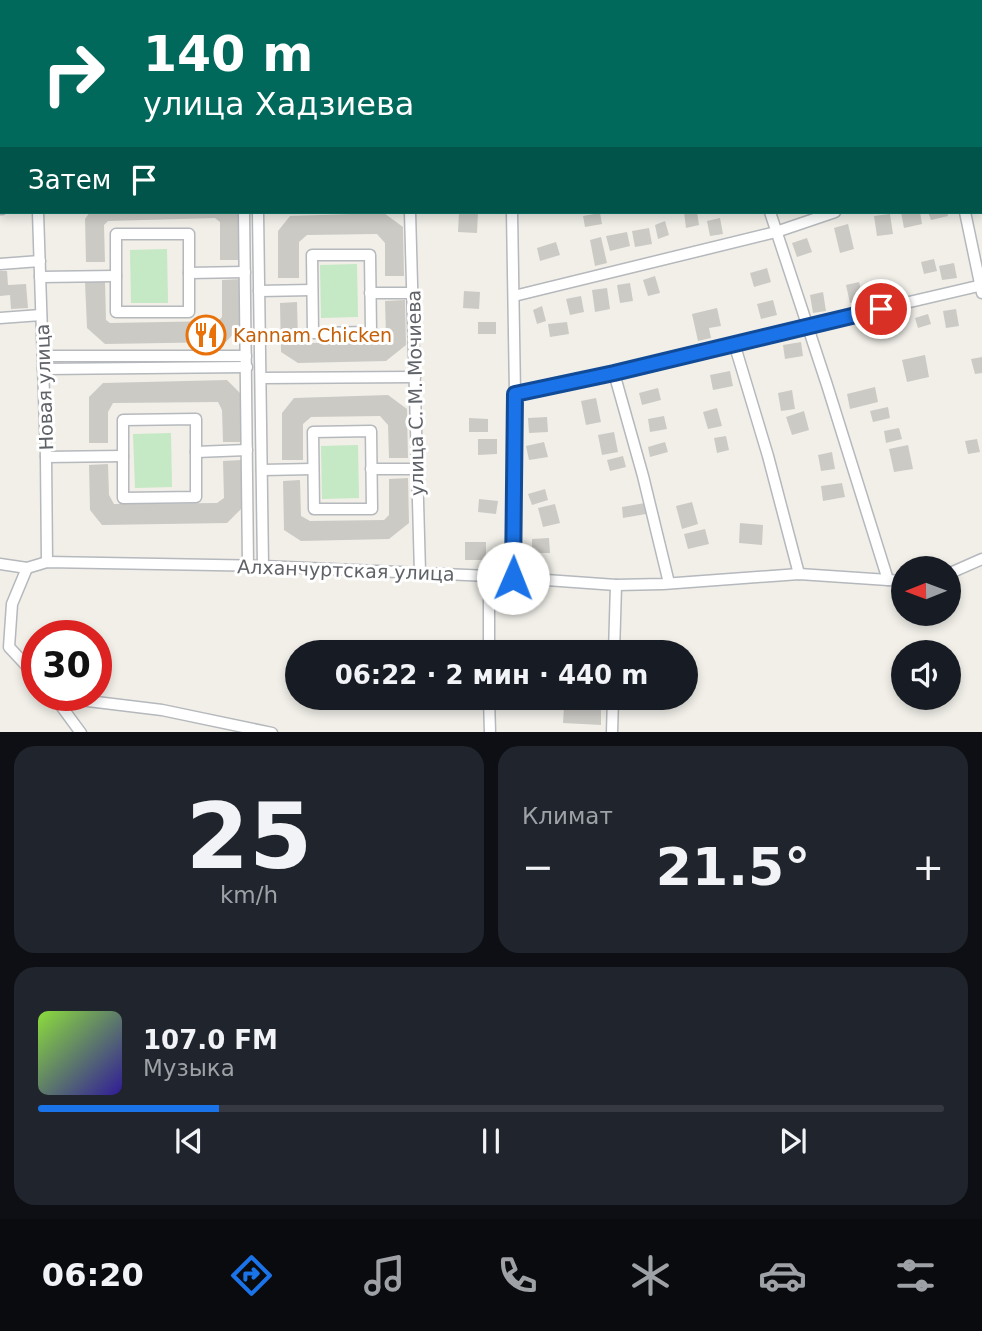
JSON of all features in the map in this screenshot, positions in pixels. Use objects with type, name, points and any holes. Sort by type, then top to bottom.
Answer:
[{"type":"street","name":"Новая улица","points":[[38,214],[47,562]]},
{"type":"street","points":[[244,214],[248,566]]},
{"type":"street","points":[[258,214],[263,566]]},
{"type":"street","name":"улица С. М. Мочиева","points":[[410,214],[420,573]]},
{"type":"street","points":[[512,214],[515,394],[513,578]]},
{"type":"street","points":[[771,214],[888,580]]},
{"type":"street","points":[[514,296],[776,232],[829,214]]},
{"type":"street","points":[[515,394],[981,288],[964,214]]},
{"type":"street","points":[[116,234],[189,234],[189,312],[116,312],[116,276],[116,234]]},
{"type":"street","points":[[370,254],[371,332],[313,332],[312,290],[312,256],[370,254]]},
{"type":"street","points":[[0,264],[40,261]]},
{"type":"street","points":[[189,273],[245,272]]},
{"type":"street","points":[[40,277],[116,276]]},
{"type":"street","points":[[260,291],[312,290]]},
{"type":"street","points":[[370,293],[412,293]]},
{"type":"street","points":[[0,318],[41,315]]},
{"type":"street","points":[[734,343],[768,456],[799,574]]},
{"type":"street","points":[[43,356],[246,361]]},
{"type":"street","points":[[43,369],[246,361]]},
{"type":"street","points":[[614,373],[669,583]]},
{"type":"street","points":[[261,378],[415,377]]},
{"type":"street","points":[[196,419],[196,498],[123,498],[123,456],[123,420],[196,419]]},
{"type":"street","points":[[371,431],[372,509],[314,509],[313,469],[313,432],[371,431]]},
{"type":"street","points":[[196,452],[247,450]]},
{"type":"street","points":[[46,457],[123,456]]},
{"type":"street","points":[[262,470],[313,469]]},
{"type":"street","points":[[371,469],[417,469]]},
{"type":"street","points":[[961,568],[982,559]]},
{"type":"street","name":"Алханчуртская улица","points":[[0,564],[27,568],[47,562],[263,566],[489,576],[616,585],[799,574],[888,580]]},
{"type":"street","points":[[21,660],[9,647],[12,604],[27,568]]},
{"type":"street","points":[[489,576],[489,640]]},
{"type":"street","points":[[614,640],[616,585]]},
{"type":"street","points":[[112,704],[162,710],[267,732]]},
{"type":"street","points":[[489,710],[490,732]]},
{"type":"street","points":[[612,732],[613,710]]},
{"type":"street","points":[[65,711],[80,732]]},
{"type":"green space","points":[[167,249],[168,303],[131,303],[130,250]]},
{"type":"green space","points":[[357,264],[358,317],[321,318],[320,265]]},
{"type":"green space","points":[[171,433],[172,487],[135,488],[133,434]]},
{"type":"green space","points":[[358,445],[359,498],[322,499],[321,446]]},
{"type":"building","points":[[89,214],[240,214],[242,260],[220,260],[220,222],[215,218],[108,221],[104,225],[105,262],[86,262],[85,219]]},
{"type":"building","points":[[385,214],[403,227],[404,276],[385,276],[385,243],[377,234],[307,235],[299,242],[299,278],[278,278],[278,231],[290,216]]},
{"type":"building","points":[[459,214],[478,214],[477,233],[458,232]]},
{"type":"building","points":[[600,214],[602,224],[585,227],[583,216]]},
{"type":"building","points":[[684,214],[697,214],[699,225],[686,228]]},
{"type":"building","points":[[890,214],[893,234],[877,236],[874,216]]},
{"type":"building","points":[[901,214],[920,214],[922,224],[904,228]]},
{"type":"building","points":[[929,214],[948,214],[948,216],[931,220]]},
{"type":"building","points":[[720,218],[723,234],[710,236],[707,221]]},
{"type":"building","points":[[665,221],[669,235],[658,239],[655,225]]},
{"type":"building","points":[[848,224],[854,249],[840,253],[834,228]]},
{"type":"building","points":[[649,228],[652,244],[635,247],[632,231]]},
{"type":"building","points":[[627,232],[630,246],[610,251],[606,236]]},
{"type":"building","points":[[601,237],[607,263],[595,266],[590,240]]},
{"type":"building","points":[[807,238],[812,252],[797,257],[792,243]]},
{"type":"building","points":[[556,242],[560,255],[540,261],[537,248]]},
{"type":"building","points":[[934,259],[937,271],[924,274],[921,262]]},
{"type":"building","points":[[954,263],[957,278],[942,280],[939,266]]},
{"type":"building","points":[[767,268],[771,282],[754,287],[750,273]]},
{"type":"building","points":[[0,271],[7,271],[8,285],[26,284],[28,308],[11,309],[10,295],[0,296]]},
{"type":"building","points":[[655,276],[660,293],[648,296],[643,280]]},
{"type":"building","points":[[242,279],[243,323],[226,342],[105,344],[87,328],[85,282],[105,281],[106,320],[110,323],[218,321],[222,317],[222,280]]},
{"type":"building","points":[[859,282],[864,300],[850,303],[846,285]]},
{"type":"building","points":[[630,283],[633,301],[620,303],[617,285]]},
{"type":"building","points":[[607,288],[610,309],[595,312],[592,290]]},
{"type":"building","points":[[464,291],[480,292],[479,309],[463,308]]},
{"type":"building","points":[[823,292],[826,311],[813,313],[810,295]]},
{"type":"building","points":[[581,296],[584,312],[570,315],[566,299]]},
{"type":"building","points":[[405,300],[406,345],[386,361],[298,363],[281,352],[280,303],[297,302],[298,338],[307,343],[381,342],[386,337],[385,301]]},
{"type":"building","points":[[773,300],[777,315],[761,319],[757,304]]},
{"type":"building","points":[[542,306],[546,321],[537,324],[533,310]]},
{"type":"building","points":[[717,308],[721,326],[709,328],[711,338],[698,341],[692,314]]},
{"type":"building","points":[[956,309],[959,326],[946,328],[943,311]]},
{"type":"building","points":[[928,314],[931,324],[918,328],[915,318]]},
{"type":"building","points":[[478,322],[496,322],[496,334],[478,334]]},
{"type":"building","points":[[567,322],[569,334],[550,337],[548,324]]},
{"type":"building","points":[[801,342],[803,356],[785,359],[783,345]]},
{"type":"building","points":[[925,355],[929,377],[907,382],[902,360]]},
{"type":"building","points":[[982,357],[982,373],[975,374],[971,359]]},
{"type":"building","points":[[730,371],[733,386],[713,390],[710,375]]},
{"type":"building","points":[[227,380],[240,393],[241,442],[223,442],[222,410],[218,402],[113,403],[108,412],[108,443],[89,443],[89,397],[103,383]]},
{"type":"building","points":[[875,387],[878,402],[850,409],[847,394]]},
{"type":"building","points":[[658,388],[661,400],[642,405],[639,393]]},
{"type":"building","points":[[792,390],[795,409],[781,411],[778,393]]},
{"type":"building","points":[[388,395],[407,409],[408,458],[389,458],[388,425],[380,416],[311,417],[303,424],[303,460],[282,460],[282,413],[294,398]]},
{"type":"building","points":[[596,398],[601,422],[586,425],[581,401]]},
{"type":"building","points":[[888,407],[890,418],[873,422],[870,411]]},
{"type":"building","points":[[717,408],[722,426],[708,429],[703,412]]},
{"type":"building","points":[[804,411],[809,430],[792,435],[786,417]]},
{"type":"building","points":[[664,416],[667,429],[650,432],[648,419]]},
{"type":"building","points":[[547,417],[548,432],[529,433],[528,418]]},
{"type":"building","points":[[469,418],[488,419],[488,432],[469,432]]},
{"type":"building","points":[[899,428],[902,439],[886,443],[884,431]]},
{"type":"building","points":[[614,432],[618,452],[602,455],[598,435]]},
{"type":"building","points":[[726,436],[729,450],[717,453],[714,438]]},
{"type":"building","points":[[478,439],[497,439],[497,454],[478,455]]},
{"type":"building","points":[[977,439],[980,452],[968,454],[965,441]]},
{"type":"building","points":[[544,442],[548,457],[529,460],[526,446]]},
{"type":"building","points":[[665,442],[668,452],[650,457],[648,447]]},
{"type":"building","points":[[908,445],[913,469],[894,472],[889,449]]},
{"type":"building","points":[[832,452],[835,469],[821,471],[818,455]]},
{"type":"building","points":[[623,456],[626,467],[610,471],[607,460]]},
{"type":"building","points":[[241,460],[241,509],[227,523],[102,525],[90,510],[89,465],[108,464],[109,495],[114,504],[217,503],[224,498],[223,461]]},
{"type":"building","points":[[408,478],[409,523],[389,539],[301,541],[284,530],[283,481],[300,480],[301,516],[310,521],[384,520],[389,515],[389,479]]},
{"type":"building","points":[[842,483],[845,497],[823,501],[821,486]]},
{"type":"building","points":[[545,489],[548,500],[532,505],[528,494]]},
{"type":"building","points":[[479,499],[498,501],[496,514],[478,512]]},
{"type":"building","points":[[692,502],[698,524],[682,529],[676,506]]},
{"type":"building","points":[[645,503],[646,514],[623,518],[622,507]]},
{"type":"building","points":[[555,504],[560,523],[543,527],[538,508]]},
{"type":"building","points":[[740,523],[763,525],[762,545],[739,543]]},
{"type":"building","points":[[705,529],[709,544],[688,549],[684,534]]},
{"type":"building","points":[[549,538],[550,553],[532,553],[532,539]]},
{"type":"building","points":[[465,542],[486,542],[486,560],[465,560]]},
{"type":"building","points":[[564,710],[601,710],[601,725],[563,723]]},
{"type":"place","name":"Kannam Chicken","points":[[206,335]]},
{"type":"route","points":[[513,578],[515,394],[881,309]]}]
